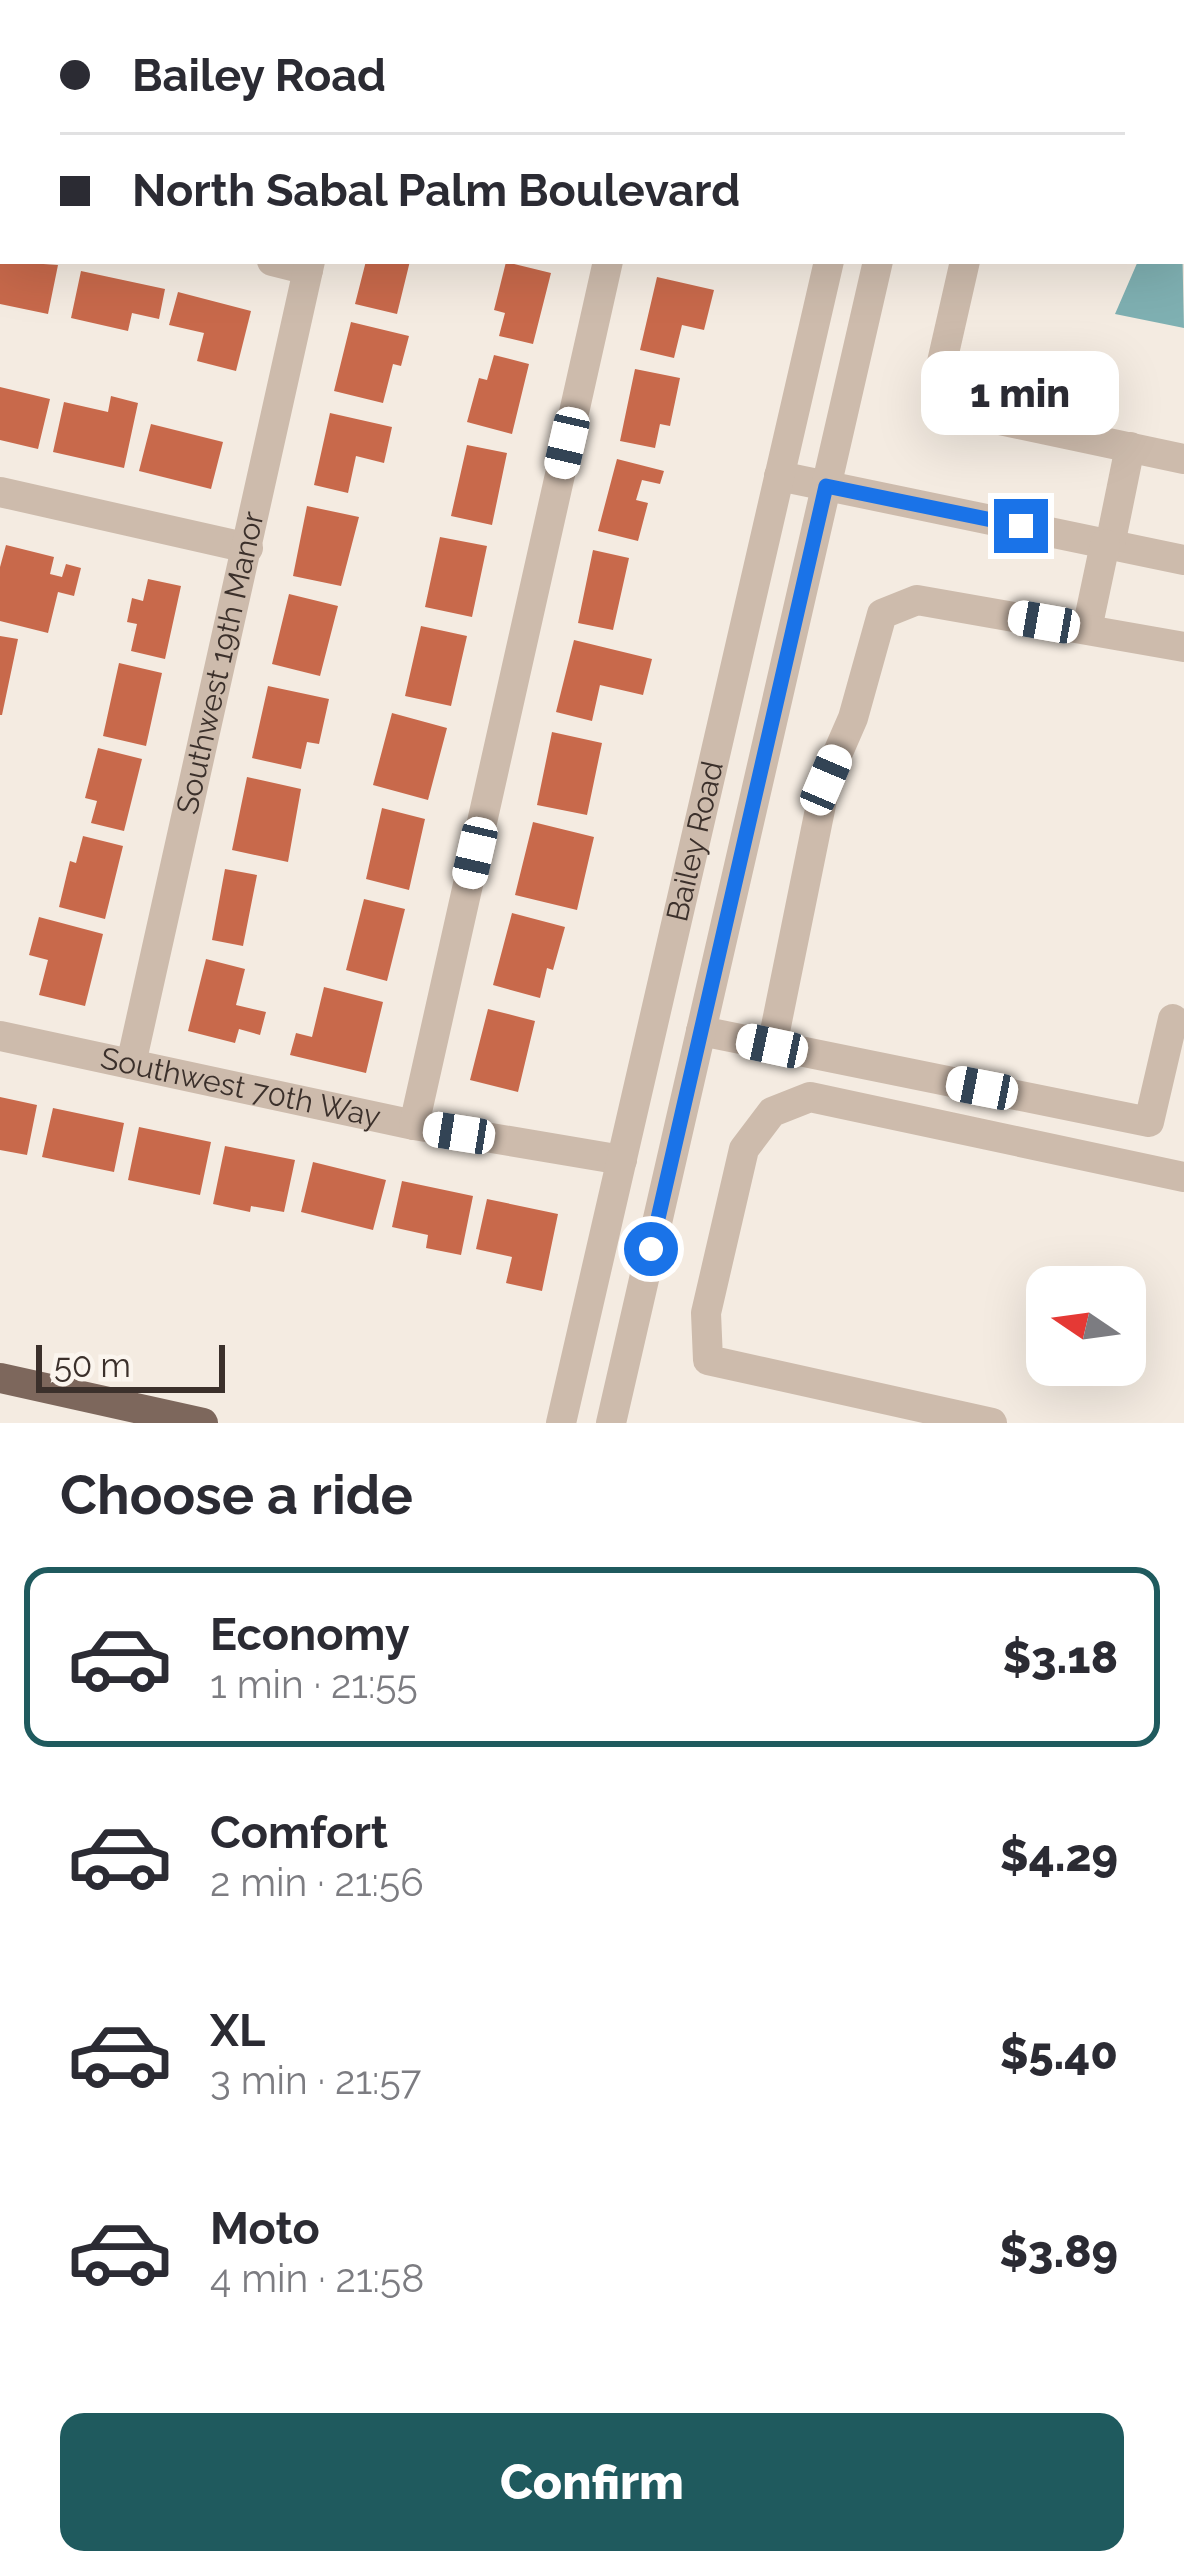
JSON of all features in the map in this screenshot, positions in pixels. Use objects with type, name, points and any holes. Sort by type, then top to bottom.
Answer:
[{"type":"main road","points":[[0,1378],[202,1423]]},
{"type":"street","points":[[414,1126],[607,264]]},
{"type":"street","name":"Bailey Road","points":[[561,1423],[828,264]]},
{"type":"street","name":"Bailey Road","points":[[611,1423],[877,264]]},
{"type":"street","points":[[964,264],[942,362],[944,391],[967,412],[1184,458]]},
{"type":"street","name":"Southwest 19th Manor","points":[[131,1064],[309,266]]},
{"type":"street","points":[[1087,629],[1130,447]]},
{"type":"street","points":[[779,476],[1184,560]]},
{"type":"street","points":[[0,492],[248,548]]},
{"type":"street","points":[[772,1046],[826,780],[853,718],[882,614],[917,600],[1184,647]]},
{"type":"street","points":[[701,1031],[1149,1123],[1173,1018]]},
{"type":"street","name":"Southwest 70th Way","points":[[0,1036],[414,1126],[622,1160]]},
{"type":"street","points":[[975,1421],[708,1360],[706,1313],[744,1149],[772,1112],[810,1097],[1184,1177]]},
{"type":"water","points":[[1137,264],[1183,264],[1184,328],[1115,314]]},
{"type":"building","points":[[0,264],[58,265],[48,314],[0,304]]},
{"type":"building","points":[[365,264],[409,264],[397,314],[355,304]]},
{"type":"building","points":[[506,264],[551,273],[533,344],[499,336],[505,313],[494,310]]},
{"type":"building","points":[[81,271],[165,289],[159,319],[132,313],[128,331],[71,318]]},
{"type":"building","points":[[657,277],[714,290],[704,330],[682,325],[674,358],[640,350]]},
{"type":"building","points":[[178,292],[251,311],[236,371],[197,361],[204,333],[169,325]]},
{"type":"building","points":[[351,322],[409,336],[401,366],[393,364],[383,403],[334,391]]},
{"type":"building","points":[[494,355],[529,364],[512,434],[467,422],[479,378],[487,380]]},
{"type":"building","points":[[635,369],[680,378],[670,426],[660,424],[655,448],[620,441]]},
{"type":"building","points":[[0,387],[50,399],[38,449],[0,440]]},
{"type":"building","points":[[111,396],[138,403],[124,468],[53,452],[64,402],[108,412]]},
{"type":"building","points":[[330,413],[392,427],[384,463],[356,456],[348,493],[314,485]]},
{"type":"building","points":[[151,424],[223,442],[211,489],[139,471]]},
{"type":"building","points":[[467,445],[507,453],[492,525],[451,516]]},
{"type":"building","points":[[617,459],[664,471],[660,484],[642,480],[636,500],[648,503],[638,541],[598,531]]},
{"type":"building","points":[[307,506],[359,517],[341,586],[293,576]]},
{"type":"building","points":[[440,537],[487,546],[472,617],[425,607]]},
{"type":"building","points":[[6,545],[54,557],[50,574],[62,577],[66,564],[81,568],[74,596],[58,592],[48,633],[0,621],[0,567]]},
{"type":"building","points":[[593,550],[629,558],[613,630],[578,623]]},
{"type":"building","points":[[148,579],[181,586],[165,659],[131,651],[137,624],[127,622],[132,598],[143,601]]},
{"type":"building","points":[[289,594],[338,606],[320,676],[272,664]]},
{"type":"building","points":[[421,626],[467,636],[451,706],[405,696]]},
{"type":"building","points":[[0,636],[18,639],[2,715],[0,715]]},
{"type":"building","points":[[574,640],[652,659],[643,695],[600,685],[592,721],[556,712]]},
{"type":"building","points":[[119,663],[162,673],[146,746],[103,736]]},
{"type":"building","points":[[268,686],[329,699],[319,744],[307,742],[301,769],[252,758]]},
{"type":"building","points":[[392,713],[447,728],[428,800],[373,785]]},
{"type":"building","points":[[552,732],[602,743],[587,815],[537,805]]},
{"type":"building","points":[[98,748],[142,759],[124,831],[91,823],[97,801],[85,798]]},
{"type":"building","points":[[247,777],[301,789],[288,862],[232,850]]},
{"type":"building","points":[[382,808],[425,819],[409,890],[366,879]]},
{"type":"building","points":[[533,822],[594,837],[577,910],[515,895]]},
{"type":"building","points":[[83,836],[123,846],[105,919],[59,907],[70,861],[76,863]]},
{"type":"building","points":[[225,869],[257,875],[243,946],[212,940]]},
{"type":"building","points":[[364,899],[405,909],[387,981],[346,970]]},
{"type":"building","points":[[512,913],[565,927],[540,998],[493,985]]},
{"type":"building","points":[[39,917],[103,934],[85,1006],[39,995],[48,960],[29,955]]},
{"type":"building","points":[[206,959],[245,969],[236,1005],[266,1012],[260,1035],[239,1029],[235,1043],[188,1031]]},
{"type":"building","points":[[324,987],[383,1002],[366,1073],[290,1055],[296,1033],[312,1037]]},
{"type":"building","points":[[488,1009],[535,1021],[518,1092],[470,1080]]},
{"type":"building","points":[[0,1097],[37,1105],[27,1155],[0,1150]]},
{"type":"building","points":[[53,1108],[124,1123],[114,1172],[42,1157]]},
{"type":"building","points":[[139,1127],[211,1142],[200,1195],[128,1180]]},
{"type":"building","points":[[225,1146],[295,1160],[284,1212],[251,1206],[250,1212],[213,1204]]},
{"type":"building","points":[[313,1162],[386,1180],[373,1230],[301,1212]]},
{"type":"building","points":[[402,1181],[473,1196],[461,1255],[426,1248],[428,1235],[392,1227]]},
{"type":"building","points":[[487,1199],[558,1214],[542,1291],[506,1283],[512,1257],[476,1249]]},
{"type":"route","points":[[651,1249],[826,486],[1021,526]]}]
